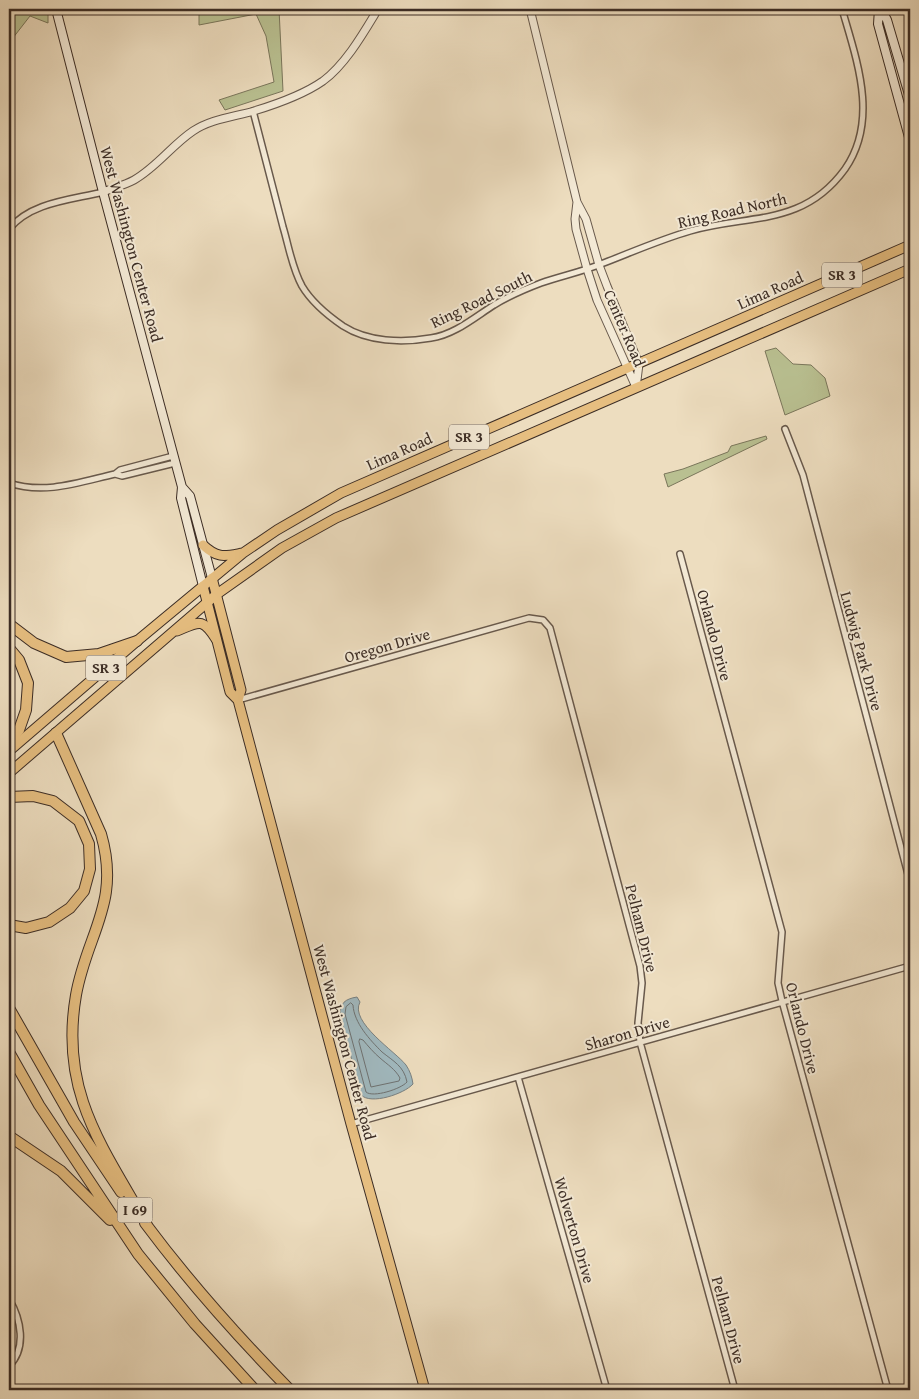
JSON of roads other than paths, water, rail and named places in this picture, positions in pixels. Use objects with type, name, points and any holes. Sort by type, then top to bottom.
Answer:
[{"type":"highway","points":[[9,624],[34,643],[66,657],[99,654],[137,641]]},
{"type":"highway","points":[[9,648],[19,660],[28,683],[26,710],[19,730],[9,742]]},
{"type":"highway","points":[[56,733],[102,834],[106,848],[109,874],[104,908],[76,994],[72,1039],[73,1064],[83,1107],[94,1133],[148,1227]]},
{"type":"highway","points":[[9,796],[34,796],[53,801],[79,821],[89,844],[90,869],[84,890],[70,908],[49,922],[26,928],[9,925]]},
{"type":"highway","name":"I 69","points":[[9,1008],[74,1122],[119,1188],[148,1227],[244,1343],[290,1390]]},
{"type":"highway","name":"I 69","points":[[9,1052],[39,1105],[138,1254],[195,1324],[255,1390]]},
{"type":"highway","points":[[9,1136],[61,1171],[127,1238]]},
{"type":"main road","name":"West Washington Center Road","points":[[56,9],[174,459],[182,487],[190,496],[217,594],[241,690],[238,700]]},
{"type":"main road","points":[[880,9],[887,20],[910,98]]},
{"type":"main road","points":[[880,9],[878,24],[910,141]]},
{"type":"main road","name":"Lima Road","points":[[9,751],[243,553],[277,530],[341,493],[627,370],[910,245]]},
{"type":"main road","name":"SR 3","points":[[9,773],[217,594],[282,548],[336,518],[910,269]]},
{"type":"main road","name":"West Washington Center Road","points":[[182,487],[180,498],[230,692],[238,700],[351,1124],[425,1390]]},
{"type":"main road","points":[[203,545],[215,555],[226,556],[243,553]]},
{"type":"main road","points":[[168,636],[189,626],[202,624],[209,628],[216,639]]},
{"type":"street","points":[[9,229],[13,224],[38,208],[103,192],[134,180],[152,167],[192,131],[212,122],[253,112],[297,95],[323,80],[352,48],[378,9]]},
{"type":"street","name":"Center Road","points":[[530,9],[577,202],[586,219],[599,265],[639,364],[636,388]]},
{"type":"street","name":"Ring Road North","points":[[599,265],[689,231],[783,214],[810,202],[836,180],[859,143],[864,107],[861,81],[842,9]]},
{"type":"street","name":"Ring Road South","points":[[253,112],[294,271],[311,300],[328,316],[345,327],[368,336],[386,340],[433,338],[460,327],[522,290],[599,265]]},
{"type":"street","name":"Center Road","points":[[577,202],[576,229],[587,269],[597,300],[636,388]]},
{"type":"street","name":"Ludwig Park Drive","points":[[785,429],[803,475],[910,882]]},
{"type":"street","points":[[9,483],[28,487],[52,488],[116,474],[120,470],[174,459]]},
{"type":"street","name":"Orlando Drive","points":[[680,554],[782,932],[778,983],[782,1001],[888,1390]]},
{"type":"street","name":"Oregon Drive","points":[[238,700],[529,618],[544,620]]},
{"type":"street","name":"Pelham Drive","points":[[544,620],[550,628],[640,966],[642,983],[638,1023],[640,1042],[735,1390]]},
{"type":"street","name":"Sharon Drive","points":[[351,1124],[910,966]]},
{"type":"street","name":"Wolverton Drive","points":[[518,1077],[607,1390]]},
{"type":"street","points":[[9,1299],[14,1309],[21,1338],[15,1359],[9,1366]]},
{"type":"water","points":[[357,997],[360,1002],[358,1010],[367,1027],[401,1059],[411,1074],[413,1084],[395,1095],[372,1099],[361,1095],[340,1015],[344,1002]]}]
